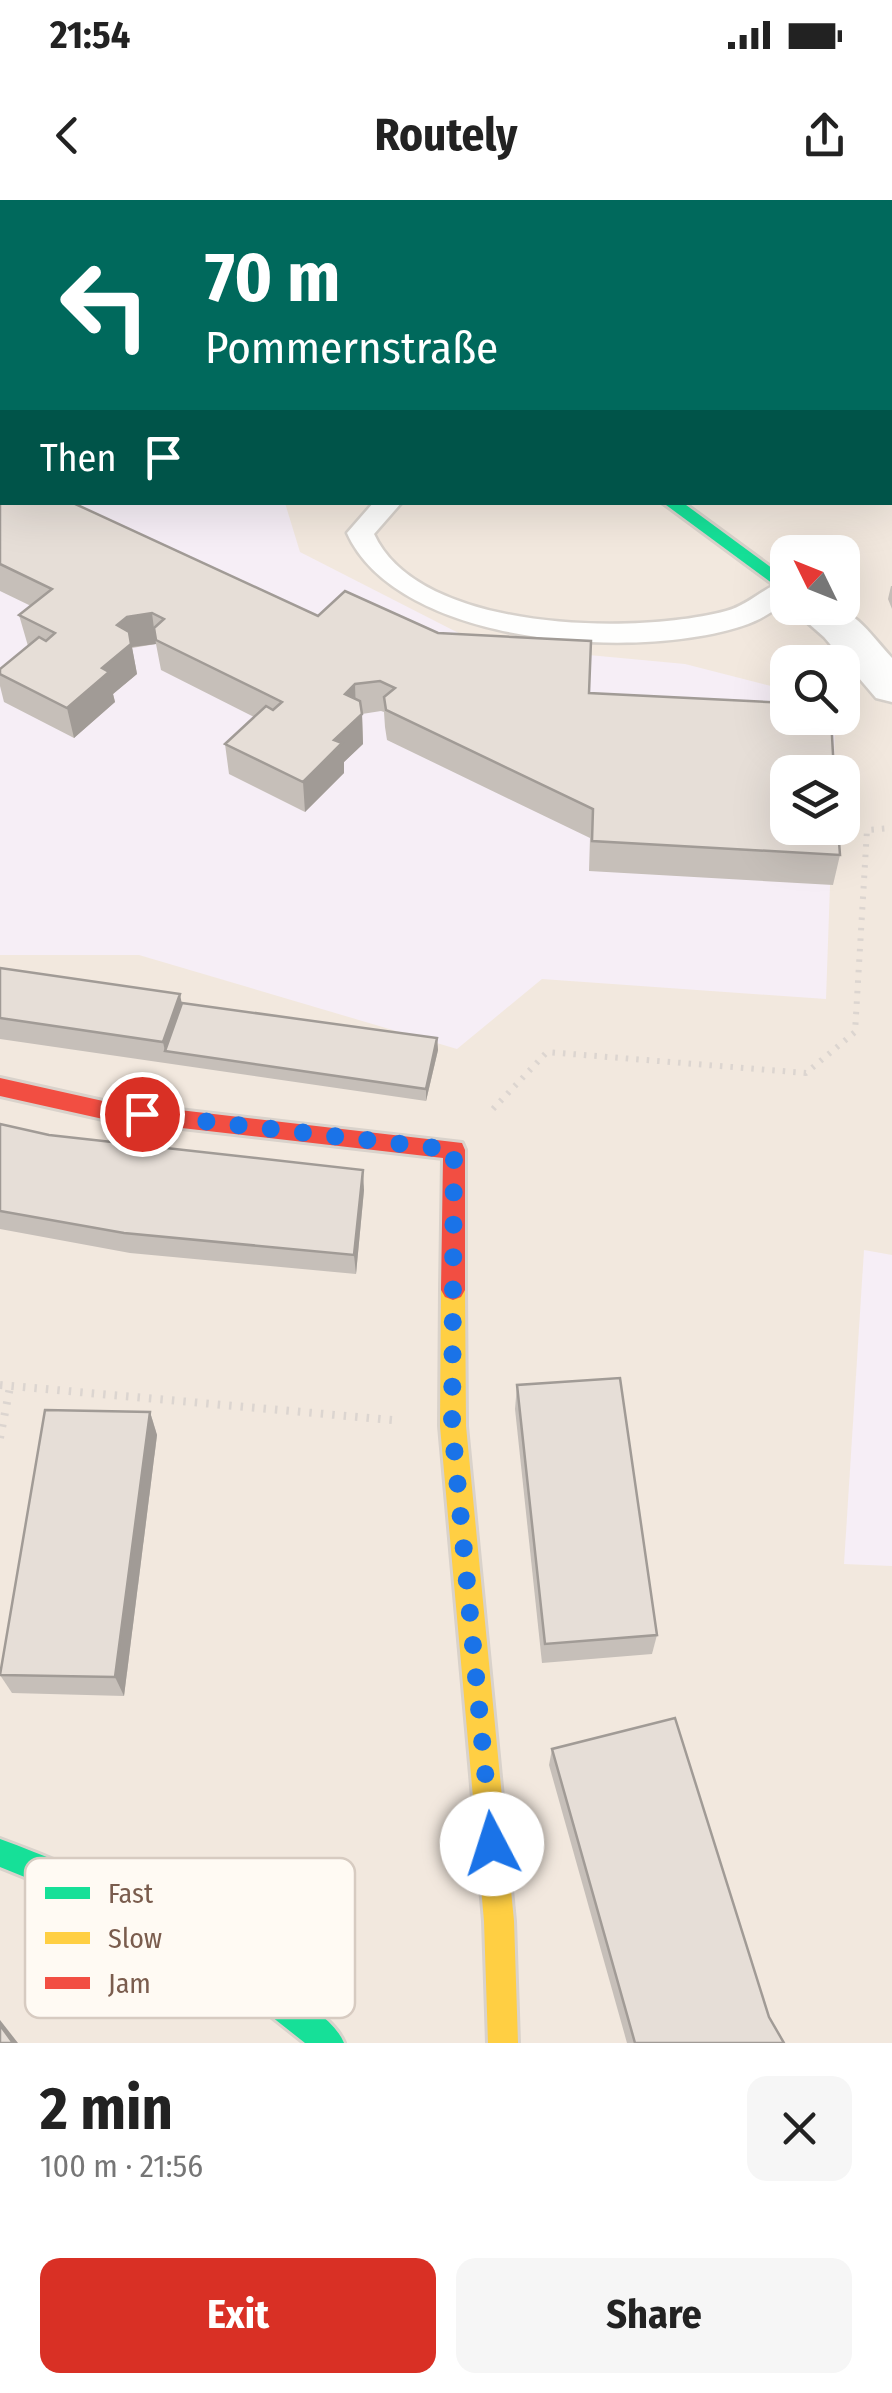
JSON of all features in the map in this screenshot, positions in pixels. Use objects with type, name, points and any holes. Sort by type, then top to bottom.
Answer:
[{"type":"street","points":[[674,505],[770,576]]},
{"type":"street","points":[[837,625],[892,687]]},
{"type":"street","points":[[0,1086],[103,1110],[454,1150],[452,1426],[499,1920],[503,2043]]},
{"type":"street","points":[[0,1853],[25,1861]]},
{"type":"street","points":[[301,2018],[329,2043]]},
{"type":"lane","points":[[387,505],[360,533],[373,559],[427,598],[515,625],[644,633],[738,618],[770,599]]},
{"type":"path","points":[[454,1150],[547,1052],[806,1074],[855,1032],[868,830],[892,828]]},
{"type":"path","points":[[0,1438],[5,1386],[452,1426]]},
{"type":"shaded area","points":[[0,505],[892,505],[892,2043],[0,2043]]},
{"type":"shaded area","points":[[0,505],[286,505],[300,552],[482,645],[685,664],[770,686],[770,735],[835,735],[834,755],[770,755],[770,845],[831,845],[826,999],[542,979],[457,1049],[139,955],[0,955]]},
{"type":"shaded area","points":[[864,1250],[892,1255],[892,1566],[844,1564]]},
{"type":"building","points":[[0,505],[78,505],[318,616],[345,591],[438,633],[591,641],[589,693],[770,702],[770,735],[832,735],[833,755],[770,755],[770,845],[839,845],[840,855],[592,841],[593,809],[386,710],[384,697],[395,688],[380,681],[355,684],[345,694],[360,701],[362,714],[334,740],[342,743],[303,782],[225,744],[266,706],[273,710],[282,702],[156,640],[154,628],[164,619],[152,613],[127,617],[117,625],[129,632],[131,644],[102,668],[109,672],[67,708],[0,674],[0,669],[39,637],[46,641],[55,633],[19,615],[52,589],[0,564]]},
{"type":"building","points":[[0,968],[180,994],[163,1042],[0,1018]]},
{"type":"building","points":[[182,1003],[437,1038],[426,1089],[165,1051]]},
{"type":"building","points":[[0,1124],[49,1135],[363,1170],[354,1255],[124,1233],[0,1211]]},
{"type":"building","points":[[620,1378],[657,1635],[545,1644],[517,1385]]},
{"type":"building","points":[[45,1410],[150,1412],[115,1677],[0,1675]]},
{"type":"building","points":[[675,1718],[769,2017],[784,2043],[635,2043],[552,1749]]},
{"type":"building","points":[[0,2025],[13,2043],[0,2043]]},
{"type":"traffic: fast","points":[[674,505],[770,576]]},
{"type":"traffic: fast","points":[[0,1853],[25,1862]]},
{"type":"traffic: fast","points":[[299,2018],[329,2043]]},
{"type":"traffic: slow","points":[[453,1290],[453,1426],[499,1921],[503,2043]]},
{"type":"traffic: jam","points":[[0,1087],[103,1110],[454,1150],[453,1290]]},
{"type":"route","points":[[142,1114],[454,1150],[452,1426],[492,1844]]}]
